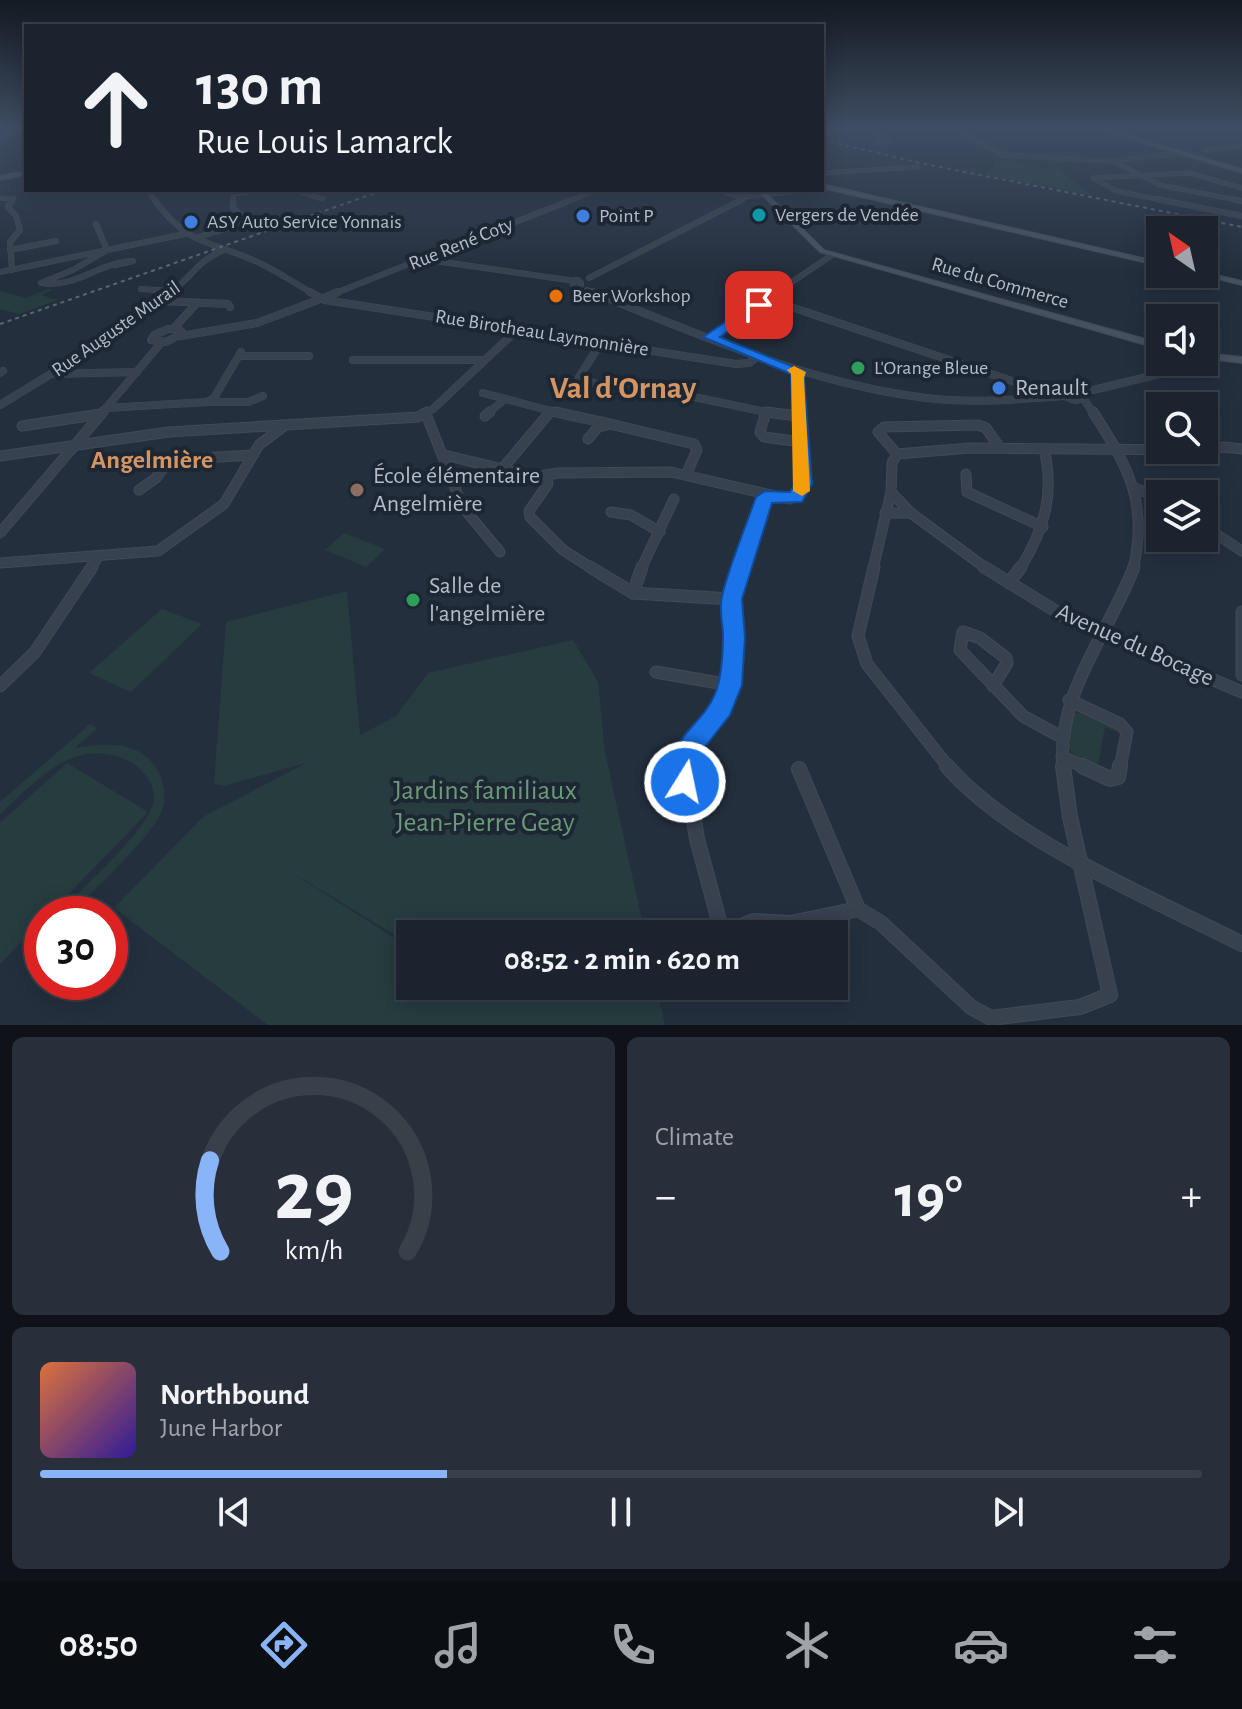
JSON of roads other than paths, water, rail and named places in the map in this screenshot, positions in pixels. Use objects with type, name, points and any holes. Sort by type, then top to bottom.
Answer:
[{"type":"main road","points":[[825,187],[1146,261]]},
{"type":"main road","points":[[762,192],[822,251],[832,255]]},
{"type":"main road","name":"Rue du Commerce","points":[[832,255],[1146,342]]},
{"type":"main road","points":[[1218,278],[1242,283]]},
{"type":"main road","points":[[1218,360],[1242,360]]},
{"type":"street","points":[[1242,201],[1170,188],[1142,176],[1093,178],[1116,191],[1242,216]]},
{"type":"street","points":[[1201,176],[1242,188]]},
{"type":"street","points":[[148,192],[171,223],[185,234]]},
{"type":"street","points":[[195,238],[248,222],[233,208],[234,192]]},
{"type":"street","points":[[301,192],[323,199]]},
{"type":"street","name":"Rue René Coty","points":[[161,343],[181,336],[257,323],[592,192]]},
{"type":"street","points":[[724,192],[742,197],[762,192]]},
{"type":"street","points":[[581,284],[732,207],[743,200],[742,197]]},
{"type":"street","points":[[0,198],[13,199],[8,207]]},
{"type":"street","points":[[0,208],[8,207]]},
{"type":"street","points":[[8,207],[16,216],[20,230],[10,242],[12,270]]},
{"type":"street","points":[[96,224],[107,250]]},
{"type":"street","points":[[0,272],[185,234]]},
{"type":"street","name":"Rue Birotheau Laymonnière","points":[[185,234],[256,261],[322,298],[736,364],[749,363],[758,356]]},
{"type":"street","points":[[10,250],[56,241]]},
{"type":"street","name":"Rue Auguste Murail","points":[[0,405],[52,374],[171,291],[196,270],[203,258],[226,249]]},
{"type":"street","points":[[107,250],[73,270],[41,283],[62,287],[115,265]]},
{"type":"street","points":[[710,337],[832,255]]},
{"type":"street","points":[[422,259],[581,284],[799,372],[880,392],[956,402],[1031,401],[1075,390],[1093,390],[1146,376]]},
{"type":"street","points":[[141,289],[171,291]]},
{"type":"street","points":[[767,299],[1041,389],[1081,398],[1093,390]]},
{"type":"street","points":[[164,301],[228,304],[230,307]]},
{"type":"street","points":[[173,329],[196,304]]},
{"type":"street","points":[[0,533],[161,343],[152,341],[152,336],[173,329],[181,330],[181,336]]},
{"type":"street","points":[[0,456],[169,432],[406,420],[426,414],[517,330]]},
{"type":"street","points":[[601,343],[579,377],[586,383],[615,388],[626,384]]},
{"type":"street","points":[[207,402],[214,398],[241,354],[309,356]]},
{"type":"street","points":[[353,360],[484,360]]},
{"type":"street","points":[[52,374],[137,372]]},
{"type":"street","points":[[444,455],[535,477],[655,471],[686,475],[785,499],[801,494],[803,484],[798,416],[799,372]]},
{"type":"street","points":[[799,769],[858,909],[881,923],[971,1007],[991,1018],[1080,1007],[1110,995],[1079,858],[1062,757],[1063,738],[1069,700],[1077,678],[1127,588],[1135,564],[1141,525],[1135,488],[1092,410],[1075,390]]},
{"type":"street","points":[[483,393],[694,444],[697,450],[686,475]]},
{"type":"street","points":[[22,426],[104,411],[207,402],[248,402],[263,396]]},
{"type":"street","points":[[694,397],[798,416]]},
{"type":"street","points":[[485,416],[505,399]]},
{"type":"street","points":[[502,469],[551,411]]},
{"type":"street","points":[[766,412],[760,432],[764,437],[801,442]]},
{"type":"street","points":[[426,414],[462,506],[500,552]]},
{"type":"street","points":[[588,439],[598,427],[610,424]]},
{"type":"street","points":[[897,454],[878,432],[879,428],[978,425],[986,428],[1000,448]]},
{"type":"street","points":[[0,563],[147,554],[169,545],[224,504],[259,445],[284,426]]},
{"type":"street","points":[[897,454],[1000,448],[1146,449]]},
{"type":"street","points":[[1218,448],[1242,449]]},
{"type":"street","points":[[1009,583],[1022,567],[1043,527],[1048,509],[1050,477],[1044,449]]},
{"type":"street","points":[[897,454],[892,463],[891,492],[858,636],[867,664],[950,770],[998,812],[1053,847],[1242,944]]},
{"type":"street","points":[[139,490],[156,478],[169,460],[253,455]]},
{"type":"street","points":[[966,474],[967,492],[1043,527]]},
{"type":"street","points":[[546,476],[548,484],[529,511],[530,517],[563,550],[633,593],[731,599]]},
{"type":"street","points":[[1135,488],[1146,492]]},
{"type":"street","name":"Avenue du Bocage","points":[[891,492],[911,513],[1009,583],[1067,618],[1242,692]]},
{"type":"street","points":[[719,920],[685,782],[685,756],[691,743],[722,707],[730,685],[734,637],[731,599],[766,495]]},
{"type":"street","points":[[633,593],[638,575],[674,499]]},
{"type":"street","points":[[611,512],[631,515],[660,532]]},
{"type":"street","points":[[885,513],[911,513]]},
{"type":"street","points":[[1218,535],[1242,551]]},
{"type":"street","points":[[0,686],[35,652],[98,557]]},
{"type":"street","points":[[1242,612],[1242,675]]},
{"type":"street","points":[[993,686],[1007,663],[1006,658],[980,638],[963,632],[960,650],[993,686],[1023,716],[1063,738]]},
{"type":"street","points":[[656,672],[730,685]]},
{"type":"street","points":[[1062,757],[1110,779],[1118,777],[1127,732],[1120,724],[1069,700]]},
{"type":"street","points":[[805,920],[858,909]]},
{"type":"railway","points":[[985,176],[1242,227]]},
{"type":"railway","points":[[0,324],[378,192]]},
{"type":"place","name":"Vergers de Vendée","points":[[759,215]]},
{"type":"place","name":"Point P","points":[[583,216]]},
{"type":"place","name":"ASY Auto Service Yonnais","points":[[191,222]]},
{"type":"place","name":"Beer Workshop","points":[[556,296]]},
{"type":"place","name":"L'Orange Bleue","points":[[858,368]]},
{"type":"place","name":"Renault","points":[[999,388]]},
{"type":"place","name":"École élémentaire Angelmière","points":[[357,490]]},
{"type":"place","name":"Salle de l'angelmière","points":[[413,600]]},
{"type":"district","name":"Val d'Ornay","points":[[623,388]]},
{"type":"district","name":"Angelmière","points":[[152,460]]},
{"type":"park label","name":"Jardins familiaux Jean-Pierre Geay","points":[[485,807]]}]
